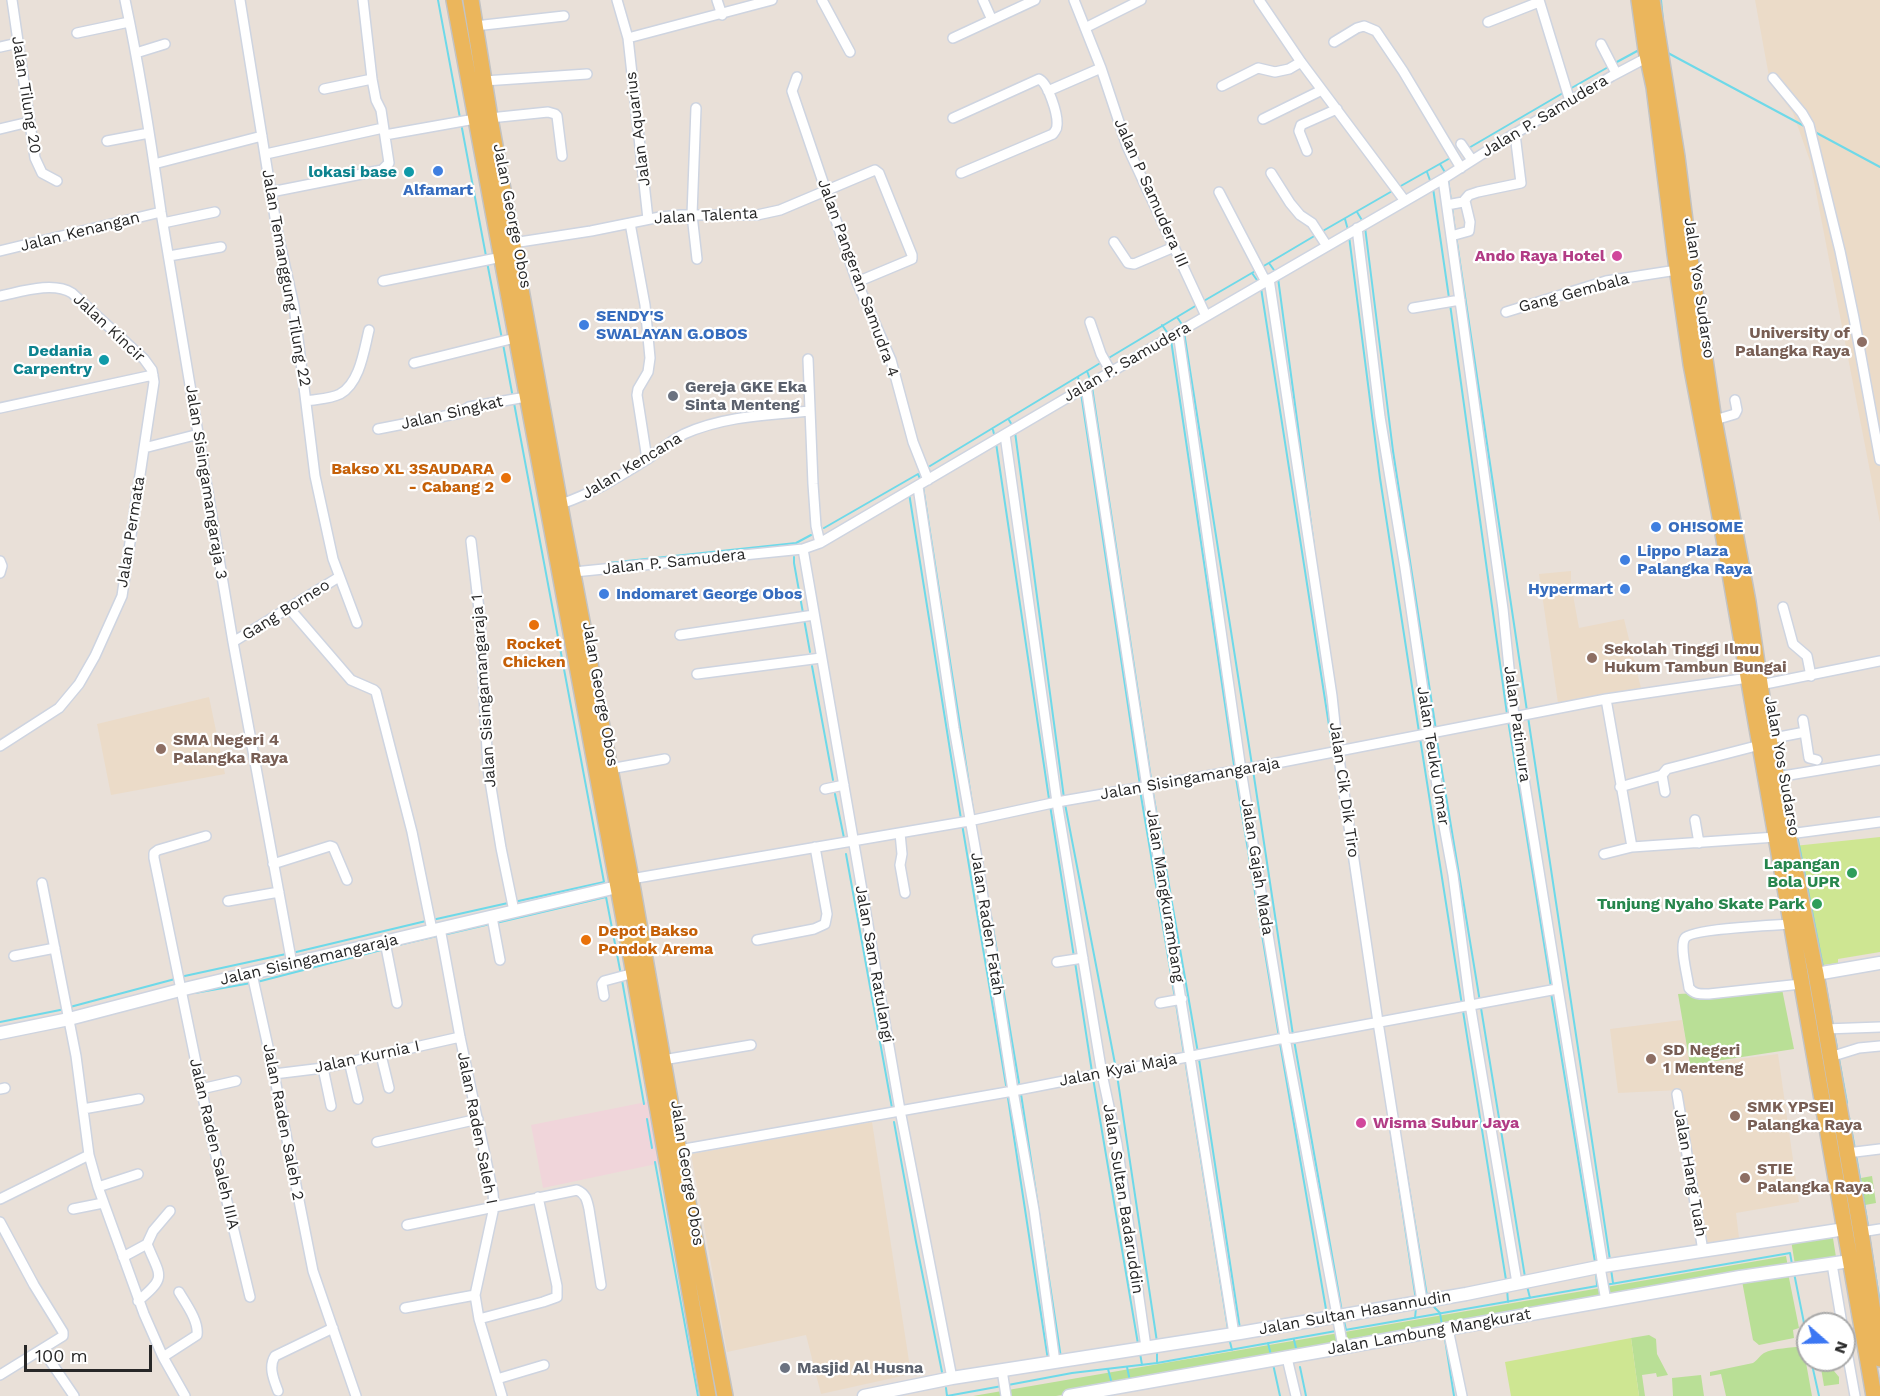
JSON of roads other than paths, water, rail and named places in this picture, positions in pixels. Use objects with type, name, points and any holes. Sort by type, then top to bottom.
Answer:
[{"type":"main road","name":"Jalan George Obos","points":[[454,0],[479,99],[502,257],[526,397],[591,708],[610,769],[631,879],[637,965],[702,1318],[725,1396]]},
{"type":"main road","name":"Jalan George Obos","points":[[471,0],[484,81],[479,99]]},
{"type":"main road","name":"Jalan Yos Sudarso","points":[[1639,0],[1651,45]]},
{"type":"main road","name":"Jalan Yos Sudarso","points":[[1652,0],[1651,45],[1654,87],[1701,381],[1714,420],[1748,602],[1760,682],[1764,742],[1782,836],[1816,974],[1830,1057],[1832,1113],[1845,1228],[1874,1396]]},
{"type":"main road","name":"Jalan George Obos","points":[[482,118],[513,243],[574,572],[617,887],[663,1060],[679,1150],[702,1318],[708,1396]]},
{"type":"main road","name":"Jalan Yos Sudarso","points":[[1681,247],[1677,270],[1760,682]]},
{"type":"main road","name":"Jalan Yos Sudarso","points":[[1764,742],[1777,777],[1790,924],[1832,1113],[1847,1153],[1880,1354]]},
{"type":"street","name":"Jalan Tilung 20","points":[[12,0],[38,165],[42,173],[57,181]]},
{"type":"street","name":"Jalan Sisingamangaraja 3","points":[[125,0],[136,53],[232,642],[292,964]]},
{"type":"street","name":"Jalan Temanggung Tilung 22","points":[[240,0],[271,192],[294,306],[315,476],[328,539],[339,577],[357,623]]},
{"type":"street","points":[[271,192],[385,168],[389,163],[381,110],[376,100],[372,79],[363,0]]},
{"type":"street","name":"Jalan Aquarius","points":[[617,0],[628,38],[648,219]]},
{"type":"street","points":[[717,0],[722,15]]},
{"type":"street","points":[[628,38],[772,0]]},
{"type":"street","points":[[822,0],[849,52]]},
{"type":"street","points":[[983,0],[992,20]]},
{"type":"street","points":[[953,38],[1035,0]]},
{"type":"street","name":"Jalan P Samudera III","points":[[1074,0],[1101,68],[1127,146],[1206,316]]},
{"type":"street","points":[[1085,28],[1141,0]]},
{"type":"street","points":[[1259,0],[1301,62],[1405,201]]},
{"type":"street","points":[[1488,22],[1539,1],[1570,101]]},
{"type":"street","points":[[475,26],[564,16]]},
{"type":"street","points":[[77,33],[129,22]]},
{"type":"street","points":[[1334,42],[1364,26],[1376,31],[1461,168]]},
{"type":"street","points":[[0,47],[18,44]]},
{"type":"street","points":[[136,53],[165,44]]},
{"type":"street","points":[[1601,44],[1616,73]]},
{"type":"street","name":"Jalan P. Samudera","points":[[574,572],[803,549],[820,543],[1443,179],[1461,168],[1467,152],[1515,134],[1616,73],[1651,45]]},
{"type":"street","points":[[1222,86],[1258,68],[1275,72],[1288,69],[1301,62]]},
{"type":"street","points":[[1048,91],[1101,68]]},
{"type":"street","points":[[484,81],[586,74]]},
{"type":"street","name":"Jalan Pangeran Samudra 4","points":[[797,76],[792,91],[857,282],[891,360],[913,442],[928,480]]},
{"type":"street","points":[[1773,78],[1802,112],[1809,125],[1840,251],[1880,459]]},
{"type":"street","points":[[324,90],[372,79]]},
{"type":"street","points":[[953,118],[1039,79],[1043,81],[1048,91],[1057,121],[1057,128],[1053,134],[961,173]]},
{"type":"street","points":[[1263,119],[1322,90]]},
{"type":"street","points":[[696,108],[692,215],[697,259]]},
{"type":"street","points":[[1307,151],[1299,132],[1301,125],[1337,110]]},
{"type":"street","points":[[266,154],[384,131],[548,112],[557,116],[561,156]]},
{"type":"street","points":[[0,129],[30,122]]},
{"type":"street","points":[[107,141],[149,133]]},
{"type":"street","points":[[1447,205],[1465,201],[1472,193],[1521,183],[1515,134]]},
{"type":"street","points":[[154,164],[262,135]]},
{"type":"street","name":"Jalan Talenta","points":[[513,243],[648,219],[692,215],[757,215],[780,210],[875,170],[879,173],[912,259],[857,282]]},
{"type":"street","points":[[1271,173],[1300,215],[1316,228],[1327,246]]},
{"type":"street","name":"Jalan Patimura","points":[[1443,179],[1503,609],[1514,717],[1604,1291]]},
{"type":"street","name":"Jalan Cik Dik Tiro","points":[[1219,192],[1267,280],[1332,696],[1338,752],[1378,1022],[1422,1301]]},
{"type":"street","points":[[1451,236],[1469,231],[1470,222],[1465,201]]},
{"type":"street","name":"Jalan Kenangan","points":[[0,251],[161,212]]},
{"type":"street","points":[[163,223],[215,212]]},
{"type":"street","points":[[630,223],[645,305],[650,358],[648,372],[638,389],[647,459]]},
{"type":"street","name":"Jalan Teuku Umar","points":[[1357,228],[1380,417],[1439,799],[1455,885],[1470,1004],[1517,1283]]},
{"type":"street","points":[[1114,242],[1128,262],[1134,264],[1174,247]]},
{"type":"street","points":[[169,256],[221,247]]},
{"type":"street","points":[[383,281],[502,257]]},
{"type":"street","name":"Gang Gembala","points":[[1506,312],[1606,281],[1677,270]]},
{"type":"street","name":"Jalan Kincir","points":[[0,296],[50,288],[67,290],[144,359],[153,375],[154,387],[144,448]]},
{"type":"street","points":[[1413,308],[1460,300]]},
{"type":"street","points":[[1090,322],[1101,354],[1111,372]]},
{"type":"street","points":[[307,401],[338,394],[349,386],[356,374],[369,330]]},
{"type":"street","name":"Jalan Gajah Mada","points":[[1178,332],[1241,770],[1285,1038],[1340,1332]]},
{"type":"street","points":[[414,363],[516,338]]},
{"type":"street","points":[[808,359],[813,484],[816,526],[820,543]]},
{"type":"street","points":[[0,408],[153,375]]},
{"type":"street","name":"Jalan Mangkurambang","points":[[1086,386],[1146,787],[1182,999],[1234,1334]]},
{"type":"street","name":"Jalan Singkat","points":[[378,429],[460,413],[469,407],[526,397]]},
{"type":"street","points":[[1714,420],[1735,414],[1737,410],[1735,400]]},
{"type":"street","name":"Jalan Kencana","points":[[561,504],[584,496],[647,459],[671,441],[715,422],[810,411]]},
{"type":"street","points":[[144,448],[199,434]]},
{"type":"street","name":"Jalan Sultan Badaruddin","points":[[1005,435],[1057,802],[1102,1074],[1117,1144],[1146,1347]]},
{"type":"street","name":"Jalan Permata","points":[[0,746],[58,708],[68,698],[87,670],[108,630],[125,581],[144,448]]},
{"type":"street","name":"Jalan Raden Fatah","points":[[918,487],[954,728],[1034,1210],[1055,1362]]},
{"type":"street","name":"Jalan Sisingamangaraja 1","points":[[471,541],[480,618],[488,769],[514,911]]},
{"type":"street","name":"Jalan Sam Ratulangi","points":[[803,549],[809,616],[821,658],[900,1110],[952,1378]]},
{"type":"street","points":[[0,561],[2,566],[0,573]]},
{"type":"street","name":"Gang Borneo","points":[[232,642],[339,577]]},
{"type":"street","points":[[1783,607],[1792,644],[1807,656],[1811,676]]},
{"type":"street","points":[[289,608],[351,680],[374,690],[377,694],[436,929]]},
{"type":"street","points":[[680,635],[809,616]]},
{"type":"street","points":[[697,674],[821,658]]},
{"type":"street","name":"Jalan Sisingamangaraja","points":[[631,879],[969,821],[1057,802],[1338,752],[1606,699],[1811,676],[1880,661]]},
{"type":"street","points":[[1606,699],[1632,848]]},
{"type":"street","points":[[1803,720],[1809,758],[1817,760]]},
{"type":"street","points":[[1620,787],[1662,775],[1667,769],[1676,766],[1805,732]]},
{"type":"street","points":[[610,769],[665,759]]},
{"type":"street","points":[[1777,777],[1880,760]]},
{"type":"street","points":[[1662,775],[1665,792]]},
{"type":"street","points":[[825,789],[844,785]]},
{"type":"street","points":[[1695,820],[1699,843]]},
{"type":"street","points":[[1604,854],[1632,848],[1782,836],[1880,822]]},
{"type":"street","points":[[900,833],[902,854],[900,865],[905,893]]},
{"type":"street","name":"Jalan Raden Saleh IIIA","points":[[206,836],[158,850],[154,854],[201,1089],[250,1297]]},
{"type":"street","points":[[273,864],[330,846],[333,847],[347,880]]},
{"type":"street","points":[[757,940],[814,930],[825,924],[827,914],[815,847]]},
{"type":"street","points":[[42,884],[69,1019],[89,1155],[103,1203],[138,1301],[163,1357],[185,1396]]},
{"type":"street","name":"Jalan Sisingamangaraja","points":[[0,1033],[69,1019],[180,990],[617,887]]},
{"type":"street","points":[[228,901],[279,892]]},
{"type":"street","points":[[492,917],[500,960]]},
{"type":"street","points":[[1790,924],[1716,930],[1686,936],[1683,940],[1683,948],[1689,988],[1693,993],[1709,994],[1802,984]]},
{"type":"street","name":"Jalan Raden Saleh I","points":[[436,929],[478,1119],[494,1207],[475,1295],[479,1319],[502,1396]]},
{"type":"street","points":[[385,942],[397,1003]]},
{"type":"street","points":[[14,956],[55,948]]},
{"type":"street","points":[[1057,962],[1083,958]]},
{"type":"street","points":[[1816,974],[1880,963]]},
{"type":"street","points":[[604,996],[602,984],[604,981],[637,965]]},
{"type":"street","name":"Jalan Raden Saleh 2","points":[[252,974],[313,1271],[356,1396]]},
{"type":"street","name":"Jalan Kyai Maja","points":[[679,1150],[1013,1091],[1285,1038],[1557,989]]},
{"type":"street","points":[[1160,1003],[1182,999]]},
{"type":"street","points":[[1825,1029],[1880,1027]]},
{"type":"street","name":"Jalan Kurnia I","points":[[274,1074],[323,1068],[460,1037]]},
{"type":"street","points":[[663,1060],[751,1045]]},
{"type":"street","points":[[1830,1057],[1847,1051],[1880,1046]]},
{"type":"street","points":[[381,1054],[389,1089]]},
{"type":"street","points":[[349,1061],[358,1099]]},
{"type":"street","points":[[323,1068],[331,1106]]},
{"type":"street","points":[[201,1089],[236,1081]]},
{"type":"street","name":"Jalan Hang Tuah","points":[[1677,1094],[1703,1251]]},
{"type":"street","points":[[83,1109],[139,1099]]},
{"type":"street","points":[[377,1142],[478,1119]]},
{"type":"street","points":[[1847,1153],[1880,1149]]},
{"type":"street","points":[[0,1199],[89,1155]]},
{"type":"street","points":[[98,1187],[138,1174]]},
{"type":"street","points":[[407,1225],[577,1190],[583,1192],[589,1209],[601,1285]]},
{"type":"street","points":[[479,1319],[557,1297],[557,1286],[538,1197]]},
{"type":"street","points":[[73,1209],[103,1203]]},
{"type":"street","points":[[123,1257],[147,1244],[153,1231],[170,1211]]},
{"type":"street","points":[[0,1222],[34,1285],[63,1332],[63,1336],[0,1375]]},
{"type":"street","name":"Jalan Sultan Hasannudin","points":[[864,1396],[952,1378],[1234,1334],[1340,1332],[1422,1301],[1601,1267],[1845,1228]]},
{"type":"street","points":[[1861,1232],[1880,1229]]},
{"type":"street","points":[[138,1301],[156,1286],[159,1279],[147,1244]]},
{"type":"street","name":"Jalan Lambung Mangkurat","points":[[1069,1396],[1125,1391],[1287,1358],[1340,1332],[1448,1329],[1604,1291],[1850,1261]]},
{"type":"street","points":[[1832,1264],[1840,1311],[1858,1309]]},
{"type":"street","points":[[1836,1289],[1854,1287]]},
{"type":"street","points":[[163,1357],[196,1335],[198,1331],[179,1292]]},
{"type":"street","points":[[405,1308],[475,1295]]},
{"type":"street","points":[[278,1391],[271,1370],[275,1356],[333,1328]]},
{"type":"street","points":[[1448,1329],[1462,1396]]},
{"type":"street","points":[[42,1349],[74,1396]]},
{"type":"street","points":[[1287,1358],[1296,1396]]},
{"type":"street","points":[[497,1378],[544,1365]]},
{"type":"street","points":[[1002,1370],[1006,1396]]},
{"type":"street","points":[[1851,1372],[1855,1396]]},
{"type":"waterway","points":[[438,0],[460,118]]},
{"type":"waterway","points":[[463,0],[474,68]]},
{"type":"waterway","points":[[1661,0],[1664,30]]},
{"type":"waterway","points":[[1615,63],[1639,50]]},
{"type":"waterway","points":[[1668,53],[1806,127]]},
{"type":"waterway","points":[[1568,90],[1610,66]]},
{"type":"waterway","points":[[1467,149],[1563,93]]},
{"type":"waterway","points":[[461,123],[486,256]]},
{"type":"waterway","points":[[1813,131],[1880,167]]},
{"type":"waterway","points":[[1399,187],[1452,157]]},
{"type":"waterway","points":[[1440,164],[1446,174]]},
{"type":"waterway","points":[[1427,172],[1431,183]]},
{"type":"waterway","points":[[1448,180],[1451,201]]},
{"type":"waterway","points":[[1433,188],[1449,298]]},
{"type":"waterway","points":[[1321,232],[1394,190]]},
{"type":"waterway","points":[[1452,207],[1455,231]]},
{"type":"waterway","points":[[1357,212],[1363,222]]},
{"type":"waterway","points":[[1345,219],[1348,230]]},
{"type":"waterway","points":[[1365,227],[1393,451],[1436,730]]},
{"type":"waterway","points":[[1262,267],[1316,235]]},
{"type":"waterway","points":[[1349,236],[1380,478],[1419,732]]},
{"type":"waterway","points":[[1456,236],[1527,711]]},
{"type":"waterway","points":[[487,262],[502,339]]},
{"type":"waterway","points":[[1269,263],[1276,273]]},
{"type":"waterway","points":[[1202,302],[1257,270]]},
{"type":"waterway","points":[[1252,273],[1259,283]]},
{"type":"waterway","points":[[1278,278],[1314,546]]},
{"type":"waterway","points":[[1261,288],[1333,751]]},
{"type":"waterway","points":[[1450,304],[1507,714]]},
{"type":"waterway","points":[[1107,359],[1197,305]]},
{"type":"waterway","points":[[1177,317],[1183,326]]},
{"type":"waterway","points":[[1162,325],[1169,335]]},
{"type":"waterway","points":[[1184,332],[1252,765]]},
{"type":"waterway","points":[[1171,340],[1234,765]]},
{"type":"waterway","points":[[503,344],[513,398]]},
{"type":"waterway","points":[[930,466],[1102,362]]},
{"type":"waterway","points":[[1087,371],[1091,382]]},
{"type":"waterway","points":[[1078,377],[1080,387]]},
{"type":"waterway","points":[[1092,387],[1151,779]]},
{"type":"waterway","points":[[1081,393],[1140,785]]},
{"type":"waterway","points":[[514,403],[604,882],[514,902]]},
{"type":"waterway","points":[[1009,420],[1013,427]]},
{"type":"waterway","points":[[993,430],[995,438]]},
{"type":"waterway","points":[[1015,432],[1064,798]]},
{"type":"waterway","points":[[996,443],[1049,799]]},
{"type":"waterway","points":[[824,528],[918,474],[921,481]]},
{"type":"waterway","points":[[923,487],[974,816]]},
{"type":"waterway","points":[[909,493],[961,819]]},
{"type":"waterway","points":[[608,563],[796,543],[811,535]]},
{"type":"waterway","points":[[794,557],[803,613]]},
{"type":"waterway","points":[[804,619],[810,652]]},
{"type":"waterway","points":[[812,666],[833,780]]},
{"type":"waterway","points":[[1770,699],[1777,735]]},
{"type":"waterway","points":[[1528,717],[1610,1260]]},
{"type":"waterway","points":[[1508,720],[1551,987]]},
{"type":"waterway","points":[[1436,735],[1480,1002]]},
{"type":"waterway","points":[[1420,738],[1462,1005]]},
{"type":"waterway","points":[[1778,740],[1785,773]]},
{"type":"waterway","points":[[1334,756],[1358,917]]},
{"type":"waterway","points":[[1253,770],[1293,1035]]},
{"type":"waterway","points":[[1236,778],[1279,1037]]},
{"type":"waterway","points":[[1786,779],[1796,829]]},
{"type":"waterway","points":[[1140,790],[1175,998]]},
{"type":"waterway","points":[[1153,793],[1198,1053]]},
{"type":"waterway","points":[[835,794],[844,838]]},
{"type":"waterway","points":[[1065,804],[1116,1069]]},
{"type":"waterway","points":[[1050,805],[1074,957]]},
{"type":"waterway","points":[[962,824],[1006,1085]]},
{"type":"waterway","points":[[1797,835],[1823,967]]},
{"type":"waterway","points":[[846,854],[892,1108]]},
{"type":"waterway","points":[[496,923],[606,897],[621,975]]},
{"type":"waterway","points":[[432,920],[508,903]]},
{"type":"waterway","points":[[991,916],[1019,1083]]},
{"type":"waterway","points":[[292,953],[426,921]]},
{"type":"waterway","points":[[443,935],[490,924]]},
{"type":"waterway","points":[[390,947],[437,936]]},
{"type":"waterway","points":[[257,982],[385,949]]},
{"type":"waterway","points":[[180,977],[286,954]]},
{"type":"waterway","points":[[1075,962],[1092,1072]]},
{"type":"waterway","points":[[1824,976],[1833,1026]]},
{"type":"waterway","points":[[70,1007],[175,979]]},
{"type":"waterway","points":[[622,980],[644,1104]]},
{"type":"waterway","points":[[195,993],[251,983]]},
{"type":"waterway","points":[[1551,993],[1595,1262]]},
{"type":"waterway","points":[[1176,1003],[1184,1054]]},
{"type":"waterway","points":[[1481,1008],[1525,1277]]},
{"type":"waterway","points":[[0,1022],[65,1009]]},
{"type":"waterway","points":[[1463,1011],[1506,1280]]},
{"type":"waterway","points":[[1834,1032],[1838,1053]]},
{"type":"waterway","points":[[1294,1040],[1342,1312]]},
{"type":"waterway","points":[[1280,1043],[1327,1315]]},
{"type":"waterway","points":[[1185,1059],[1228,1329]]},
{"type":"waterway","points":[[1199,1059],[1240,1329]]},
{"type":"waterway","points":[[1839,1059],[1847,1103]]},
{"type":"waterway","points":[[1382,1074],[1416,1300]]},
{"type":"waterway","points":[[1117,1075],[1157,1342]]},
{"type":"waterway","points":[[1093,1078],[1138,1344]]},
{"type":"waterway","points":[[1021,1094],[1061,1358]]},
{"type":"waterway","points":[[1008,1098],[1048,1360]]},
{"type":"waterway","points":[[1849,1117],[1855,1149]]},
{"type":"waterway","points":[[647,1119],[652,1148]]},
{"type":"waterway","points":[[894,1122],[942,1372]]},
{"type":"waterway","points":[[1398,1122],[1427,1296]]},
{"type":"waterway","points":[[1856,1155],[1868,1226]]},
{"type":"waterway","points":[[655,1162],[698,1396]]},
{"type":"waterway","points":[[1869,1235],[1880,1303]]},
{"type":"waterway","points":[[1605,1285],[1790,1253],[1792,1264]]},
{"type":"waterway","points":[[1611,1269],[1613,1283]]},
{"type":"waterway","points":[[1596,1271],[1597,1286]]},
{"type":"waterway","points":[[1794,1273],[1802,1312]]},
{"type":"waterway","points":[[1527,1286],[1530,1298]]},
{"type":"waterway","points":[[1345,1330],[1597,1286]]},
{"type":"waterway","points":[[1507,1289],[1508,1302]]},
{"type":"waterway","points":[[1431,1304],[1440,1313],[1442,1325]]},
{"type":"waterway","points":[[1415,1318],[1416,1308]]},
{"type":"waterway","points":[[701,1311],[716,1396]]},
{"type":"waterway","points":[[1344,1321],[1346,1330]]},
{"type":"waterway","points":[[1008,1385],[1072,1373],[1157,1363],[1336,1331]]},
{"type":"waterway","points":[[1229,1338],[1232,1350]]},
{"type":"waterway","points":[[1445,1339],[1454,1396]]},
{"type":"waterway","points":[[1294,1340],[1297,1352]]},
{"type":"waterway","points":[[1268,1343],[1271,1355]]},
{"type":"waterway","points":[[1157,1351],[1157,1363]]},
{"type":"waterway","points":[[1140,1353],[1142,1365]]},
{"type":"waterway","points":[[1273,1364],[1280,1396]]},
{"type":"waterway","points":[[1127,1367],[1130,1381]]},
{"type":"waterway","points":[[1300,1367],[1306,1396]]},
{"type":"waterway","points":[[1108,1369],[1112,1384]]},
{"type":"waterway","points":[[1814,1372],[1819,1396]]},
{"type":"waterway","points":[[947,1396],[1002,1386]]},
{"type":"waterway","points":[[946,1388],[947,1396]]},
{"type":"place","name":"Alfamart","points":[[438,171]]},
{"type":"place","name":"lokasi base","points":[[409,172]]},
{"type":"place","name":"Ando Raya Hotel","points":[[1617,256]]},
{"type":"place","name":"SENDY'S SWALAYAN G.OBOS","points":[[584,325]]},
{"type":"place","name":"University of Palangka Raya","points":[[1862,342]]},
{"type":"place","name":"Dedania Carpentry","points":[[104,360]]},
{"type":"place","name":"Gereja GKE Eka Sinta Menteng","points":[[673,396]]},
{"type":"place","name":"Bakso XL 3SAUDARA - Cabang 2","points":[[506,478]]},
{"type":"place","name":"OH!SOME","points":[[1656,527]]},
{"type":"place","name":"Lippo Plaza Palangka Raya","points":[[1625,560]]},
{"type":"place","name":"Hypermart","points":[[1625,589]]},
{"type":"place","name":"Indomaret George Obos","points":[[604,594]]},
{"type":"place","name":"Rocket Chicken","points":[[534,625]]},
{"type":"place","name":"Sekolah Tinggi Ilmu Hukum Tambun Bungai","points":[[1592,658]]},
{"type":"place","name":"SMA Negeri 4 Palangka Raya","points":[[161,749]]},
{"type":"place","name":"Lapangan Bola UPR","points":[[1852,873]]},
{"type":"place","name":"Tunjung Nyaho Skate Park","points":[[1817,904]]},
{"type":"place","name":"Depot Bakso Pondok Arema","points":[[586,940]]},
{"type":"place","name":"SD Negeri 1 Menteng","points":[[1651,1059]]},
{"type":"place","name":"SMK YPSEI Palangka Raya","points":[[1735,1116]]},
{"type":"place","name":"Wisma Subur Jaya","points":[[1361,1123]]},
{"type":"place","name":"STIE Palangka Raya","points":[[1745,1178]]},
{"type":"place","name":"Masjid Al Husna","points":[[785,1368]]}]
